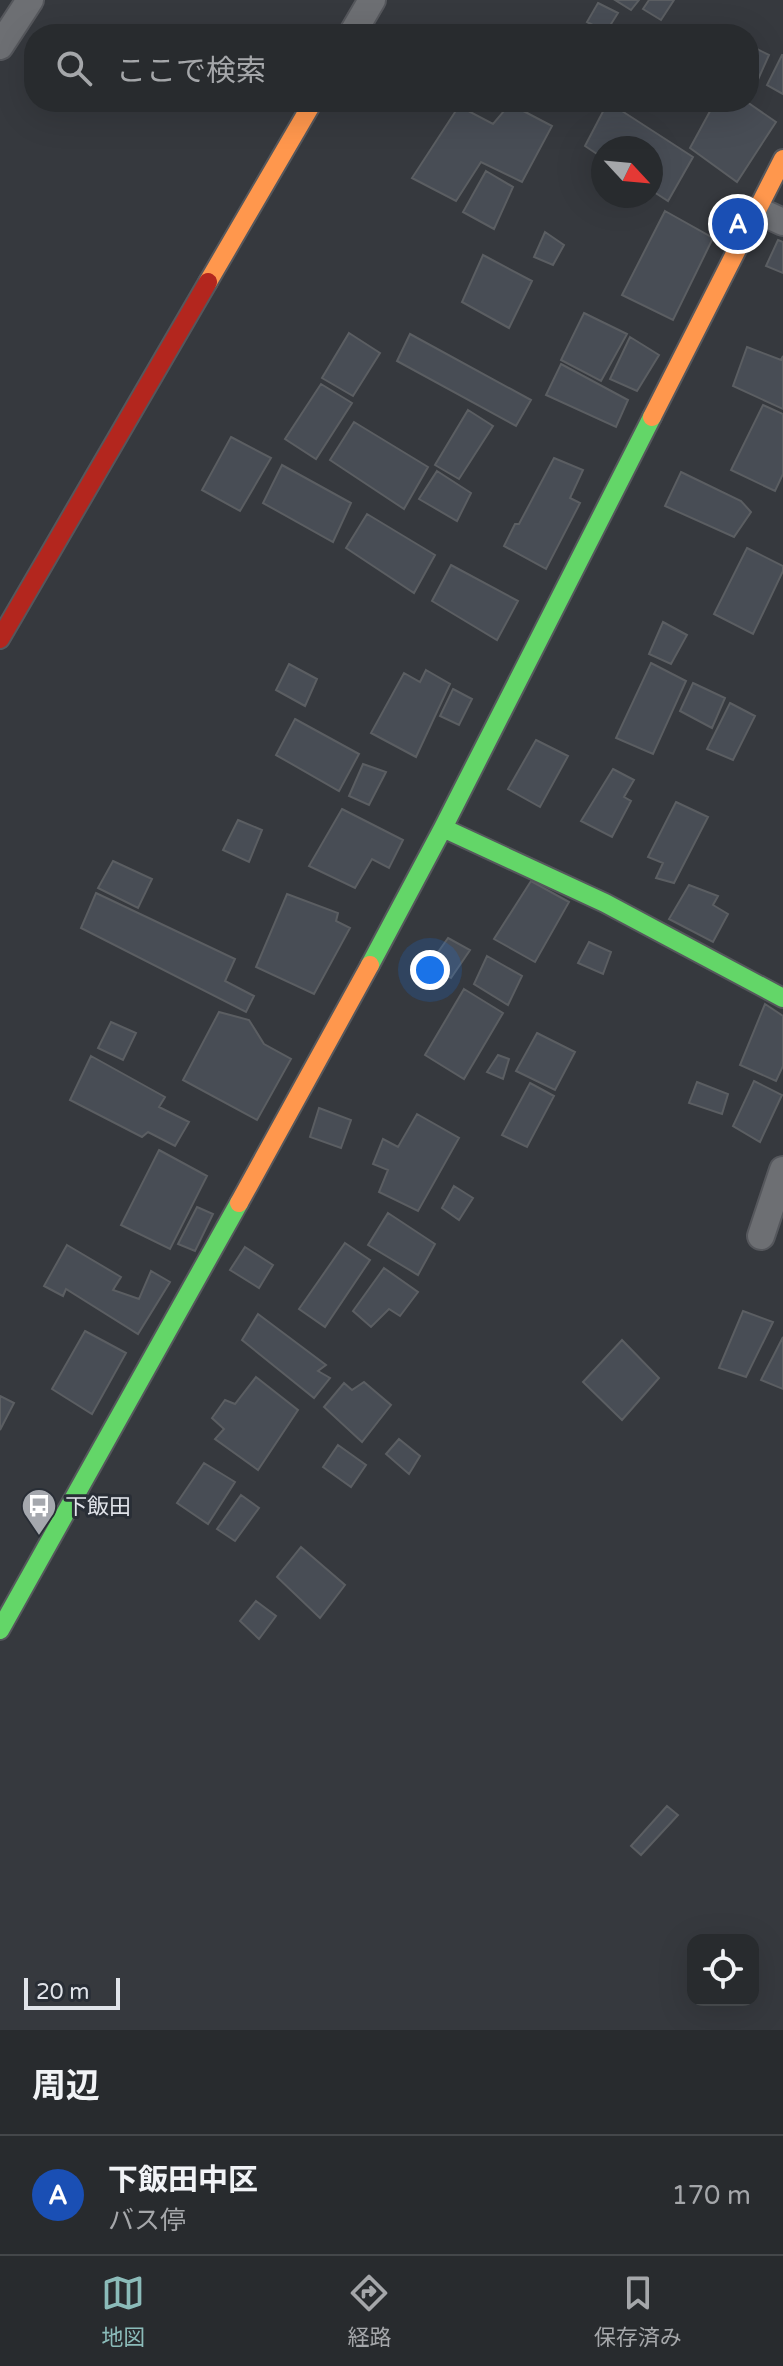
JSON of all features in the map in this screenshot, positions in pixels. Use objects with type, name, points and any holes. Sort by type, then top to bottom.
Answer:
[{"type":"street","points":[[0,46],[30,0]]},
{"type":"street","points":[[358,24],[372,0]]},
{"type":"street","points":[[0,639],[307,112]]},
{"type":"street","points":[[3,1619],[327,1046],[443,828],[783,159]]},
{"type":"street","points":[[757,210],[783,222]]},
{"type":"street","points":[[443,828],[605,903],[783,998]]},
{"type":"street","points":[[761,1236],[783,1170]]},
{"type":"building","points":[[615,0],[639,0],[631,10]]},
{"type":"building","points":[[649,0],[674,0],[661,20],[643,9]]},
{"type":"building","points":[[598,3],[618,13],[611,24],[587,22]]},
{"type":"building","points":[[759,50],[769,55],[759,77]]},
{"type":"building","points":[[783,55],[783,94],[767,85]]},
{"type":"building","points":[[759,110],[776,122],[737,182],[690,148],[710,112]]},
{"type":"building","points":[[455,112],[470,112],[493,124],[503,112],[525,112],[552,126],[522,182],[481,162],[456,201],[412,178]]},
{"type":"building","points":[[603,112],[623,112],[661,136],[591,136],[591,150],[585,146]]},
{"type":"building","points":[[663,138],[693,157],[668,201],[663,198]]},
{"type":"building","points":[[486,171],[513,187],[494,229],[463,212]]},
{"type":"building","points":[[665,211],[713,238],[673,320],[622,295]]},
{"type":"building","points":[[545,232],[564,245],[553,265],[534,257]]},
{"type":"building","points":[[778,240],[783,242],[783,273],[766,266]]},
{"type":"building","points":[[483,255],[532,281],[509,328],[462,302]]},
{"type":"building","points":[[584,313],[627,334],[601,381],[561,360]]},
{"type":"building","points":[[349,333],[380,353],[353,396],[322,378]]},
{"type":"building","points":[[410,334],[531,400],[516,426],[397,361]]},
{"type":"building","points":[[630,337],[659,355],[637,391],[610,379]]},
{"type":"building","points":[[747,347],[781,360],[783,356],[783,409],[733,386]]},
{"type":"building","points":[[561,364],[628,400],[616,427],[546,395]]},
{"type":"building","points":[[321,384],[352,403],[316,459],[285,439]]},
{"type":"building","points":[[763,405],[783,414],[783,474],[775,491],[731,470]]},
{"type":"building","points":[[468,410],[493,426],[459,479],[435,465]]},
{"type":"building","points":[[354,422],[428,467],[404,509],[330,460]]},
{"type":"building","points":[[231,437],[271,458],[240,511],[202,490]]},
{"type":"building","points":[[554,458],[583,470],[570,498],[580,503],[546,569],[504,546]]},
{"type":"building","points":[[282,465],[351,503],[333,542],[263,503]]},
{"type":"building","points":[[437,471],[471,493],[457,521],[419,499]]},
{"type":"building","points":[[681,472],[741,501],[751,512],[734,537],[665,506]]},
{"type":"building","points":[[367,514],[435,555],[414,593],[346,548]]},
{"type":"building","points":[[747,548],[783,566],[753,634],[714,614]]},
{"type":"building","points":[[451,565],[518,601],[497,640],[432,601]]},
{"type":"building","points":[[663,622],[687,635],[671,664],[649,654]]},
{"type":"building","points":[[651,663],[686,681],[653,754],[616,738]]},
{"type":"building","points":[[289,664],[317,679],[305,706],[276,690]]},
{"type":"building","points":[[426,670],[450,684],[416,757],[371,733],[404,673],[420,682]]},
{"type":"building","points":[[693,683],[725,698],[712,728],[680,711]]},
{"type":"building","points":[[453,689],[472,699],[459,725],[440,716]]},
{"type":"building","points":[[730,703],[755,716],[733,760],[707,749]]},
{"type":"building","points":[[295,719],[359,754],[339,791],[276,755]]},
{"type":"building","points":[[536,740],[568,756],[540,807],[508,789]]},
{"type":"building","points":[[363,764],[386,772],[369,805],[349,796]]},
{"type":"building","points":[[613,769],[634,780],[624,797],[631,801],[612,837],[581,821]]},
{"type":"building","points":[[676,802],[708,817],[674,883],[656,878],[663,863],[648,857]]},
{"type":"building","points":[[342,809],[403,840],[389,868],[372,859],[355,888],[309,866]]},
{"type":"building","points":[[238,820],[262,830],[249,862],[223,850]]},
{"type":"building","points":[[113,861],[152,879],[138,908],[98,888]]},
{"type":"building","points":[[531,881],[569,902],[535,962],[494,939]]},
{"type":"building","points":[[689,885],[718,896],[713,905],[728,914],[713,942],[669,919]]},
{"type":"building","points":[[96,893],[235,959],[225,981],[254,996],[246,1012],[81,928]]},
{"type":"building","points":[[287,894],[338,913],[336,921],[350,928],[314,994],[256,967]]},
{"type":"building","points":[[448,938],[470,950],[451,978],[429,965]]},
{"type":"building","points":[[589,942],[611,952],[603,974],[578,963]]},
{"type":"building","points":[[487,956],[522,976],[508,1005],[474,984]]},
{"type":"building","points":[[464,989],[503,1013],[464,1079],[425,1055]]},
{"type":"building","points":[[765,1004],[783,1016],[783,1066],[776,1081],[740,1065]]},
{"type":"building","points":[[219,1012],[249,1020],[264,1044],[291,1059],[257,1120],[183,1080]]},
{"type":"building","points":[[111,1022],[136,1033],[123,1060],[98,1048]]},
{"type":"building","points":[[537,1033],[575,1052],[555,1090],[516,1071]]},
{"type":"building","points":[[498,1055],[509,1059],[503,1079],[487,1072]]},
{"type":"building","points":[[91,1056],[165,1097],[159,1107],[189,1122],[175,1146],[148,1132],[142,1137],[70,1100]]},
{"type":"building","points":[[754,1081],[782,1095],[760,1142],[733,1126]]},
{"type":"building","points":[[697,1082],[728,1094],[722,1114],[689,1103]]},
{"type":"building","points":[[530,1083],[554,1096],[527,1147],[502,1135]]},
{"type":"building","points":[[319,1108],[351,1120],[341,1148],[310,1137]]},
{"type":"building","points":[[417,1114],[459,1138],[418,1211],[379,1192],[388,1170],[373,1164],[383,1139],[398,1147]]},
{"type":"building","points":[[159,1150],[207,1176],[170,1249],[121,1225]]},
{"type":"building","points":[[454,1186],[473,1198],[459,1220],[442,1208]]},
{"type":"building","points":[[197,1207],[213,1214],[195,1251],[178,1244]]},
{"type":"building","points":[[388,1213],[435,1244],[418,1275],[368,1245]]},
{"type":"building","points":[[345,1243],[370,1260],[325,1327],[299,1309]]},
{"type":"building","points":[[67,1245],[121,1277],[113,1290],[139,1299],[151,1271],[170,1282],[138,1334],[66,1289],[63,1296],[44,1286]]},
{"type":"building","points":[[245,1247],[273,1265],[259,1288],[230,1270]]},
{"type":"building","points":[[384,1268],[418,1292],[400,1316],[389,1309],[371,1327],[353,1311]]},
{"type":"building","points":[[743,1311],[773,1322],[746,1377],[719,1368]]},
{"type":"building","points":[[258,1314],[326,1365],[318,1371],[330,1378],[314,1398],[242,1340]]},
{"type":"building","points":[[85,1331],[126,1353],[92,1414],[52,1389]]},
{"type":"building","points":[[783,1337],[783,1389],[761,1380]]},
{"type":"building","points":[[622,1340],[659,1378],[622,1420],[583,1382]]},
{"type":"building","points":[[256,1377],[298,1410],[258,1470],[215,1439],[224,1429],[212,1418],[225,1400],[235,1404]]},
{"type":"building","points":[[364,1382],[391,1405],[362,1442],[324,1407],[344,1383],[352,1390]]},
{"type":"building","points":[[0,1396],[14,1403],[0,1430]]},
{"type":"building","points":[[399,1439],[420,1456],[409,1474],[386,1454]]},
{"type":"building","points":[[338,1445],[366,1465],[351,1487],[323,1467]]},
{"type":"building","points":[[204,1463],[235,1482],[208,1524],[177,1503]]},
{"type":"building","points":[[241,1495],[259,1508],[235,1541],[217,1529]]},
{"type":"building","points":[[301,1547],[345,1585],[320,1618],[277,1577]]},
{"type":"building","points":[[256,1601],[276,1616],[259,1639],[240,1621]]},
{"type":"building","points":[[667,1806],[678,1815],[641,1855],[631,1846]]},
{"type":"traffic: fast","points":[[370,965],[652,417]]},
{"type":"traffic: fast","points":[[443,828],[605,903],[783,998]]},
{"type":"traffic: fast","points":[[0,1630],[239,1203]]},
{"type":"traffic: slow","points":[[208,282],[307,112]]},
{"type":"traffic: slow","points":[[652,417],[783,159]]},
{"type":"traffic: slow","points":[[239,1203],[370,965]]},
{"type":"traffic: jam","points":[[0,639],[208,282]]},
{"type":"place","name":"下飯田中区","points":[[738,224]]},
{"type":"place","name":"下飯田","points":[[39,1537]]}]
